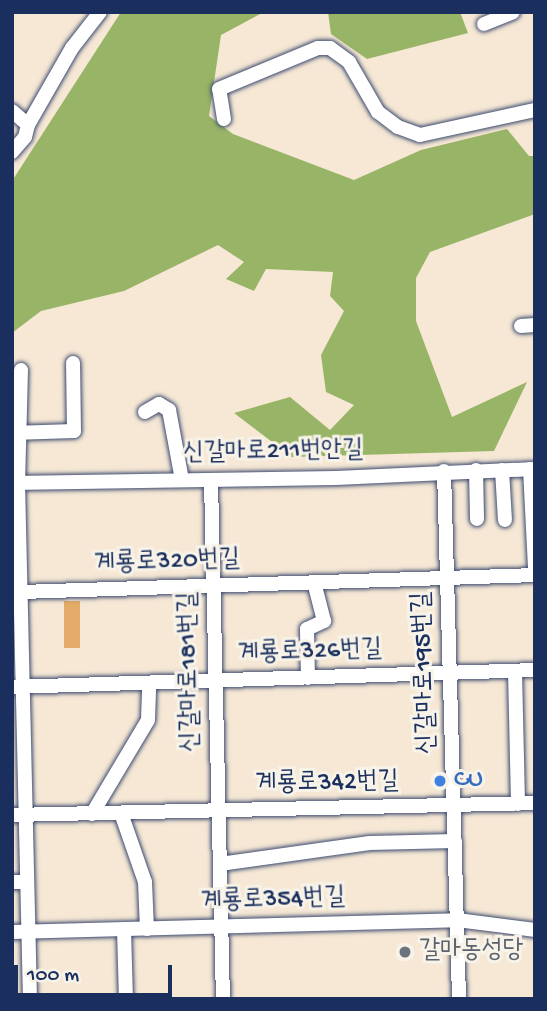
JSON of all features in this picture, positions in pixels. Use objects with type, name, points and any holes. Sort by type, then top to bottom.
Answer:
[{"type":"street","points":[[12,152],[25,137],[28,125],[72,48],[100,12]]},
{"type":"street","points":[[484,24],[513,12]]},
{"type":"street","points":[[224,119],[219,89],[318,48],[330,48],[358,75],[378,112],[398,127],[420,135],[535,110]]},
{"type":"street","points":[[12,111],[28,125]]},
{"type":"street","points":[[16,433],[74,431],[73,363]]},
{"type":"street","points":[[21,370],[15,483],[21,592],[18,687],[19,815],[20,882],[29,932],[30,999]]},
{"type":"street","points":[[145,412],[159,404],[169,410],[182,480]]},
{"type":"street","points":[[533,469],[535,568]]},
{"type":"street","name":"신갈마로211번안길","points":[[15,483],[211,480],[533,469]]},
{"type":"street","points":[[476,470],[477,519]]},
{"type":"street","points":[[502,470],[505,520]]},
{"type":"street","name":"신갈마로195번길","points":[[444,471],[459,999]]},
{"type":"street","name":"신갈마로181번길","points":[[211,480],[223,999]]},
{"type":"street","name":"계룡로320번길","points":[[21,592],[535,575]]},
{"type":"street","points":[[308,678],[307,629],[324,621],[314,582]]},
{"type":"street","name":"계룡로326번길","points":[[18,687],[535,670]]},
{"type":"street","points":[[514,671],[518,804]]},
{"type":"street","points":[[92,814],[148,720],[149,683]]},
{"type":"street","name":"계룡로342번길","points":[[19,815],[535,803]]},
{"type":"street","points":[[121,813],[145,882],[147,929]]},
{"type":"street","points":[[220,864],[370,843],[455,841]]},
{"type":"street","name":"계룡로354번길","points":[[12,932],[457,920],[535,930]]},
{"type":"street","points":[[124,929],[126,999]]},
{"type":"green space","points":[[121,12],[264,12],[221,35],[209,116],[233,134],[354,180],[421,150],[507,129],[529,156],[535,156],[535,214],[430,252],[416,278],[416,321],[452,417],[527,382],[494,451],[292,457],[234,413],[290,397],[330,430],[354,405],[326,392],[321,355],[344,311],[330,296],[333,272],[266,269],[254,291],[226,279],[244,262],[218,245],[124,291],[41,311],[12,333],[12,181]]},
{"type":"green space","points":[[328,12],[460,12],[468,33],[367,59],[331,34]]},
{"type":"building","points":[[64,601],[80,601],[80,648],[64,648]]},
{"type":"place","name":"CU","points":[[440,781]]},
{"type":"place","name":"갈마동성당","points":[[405,952]]}]
